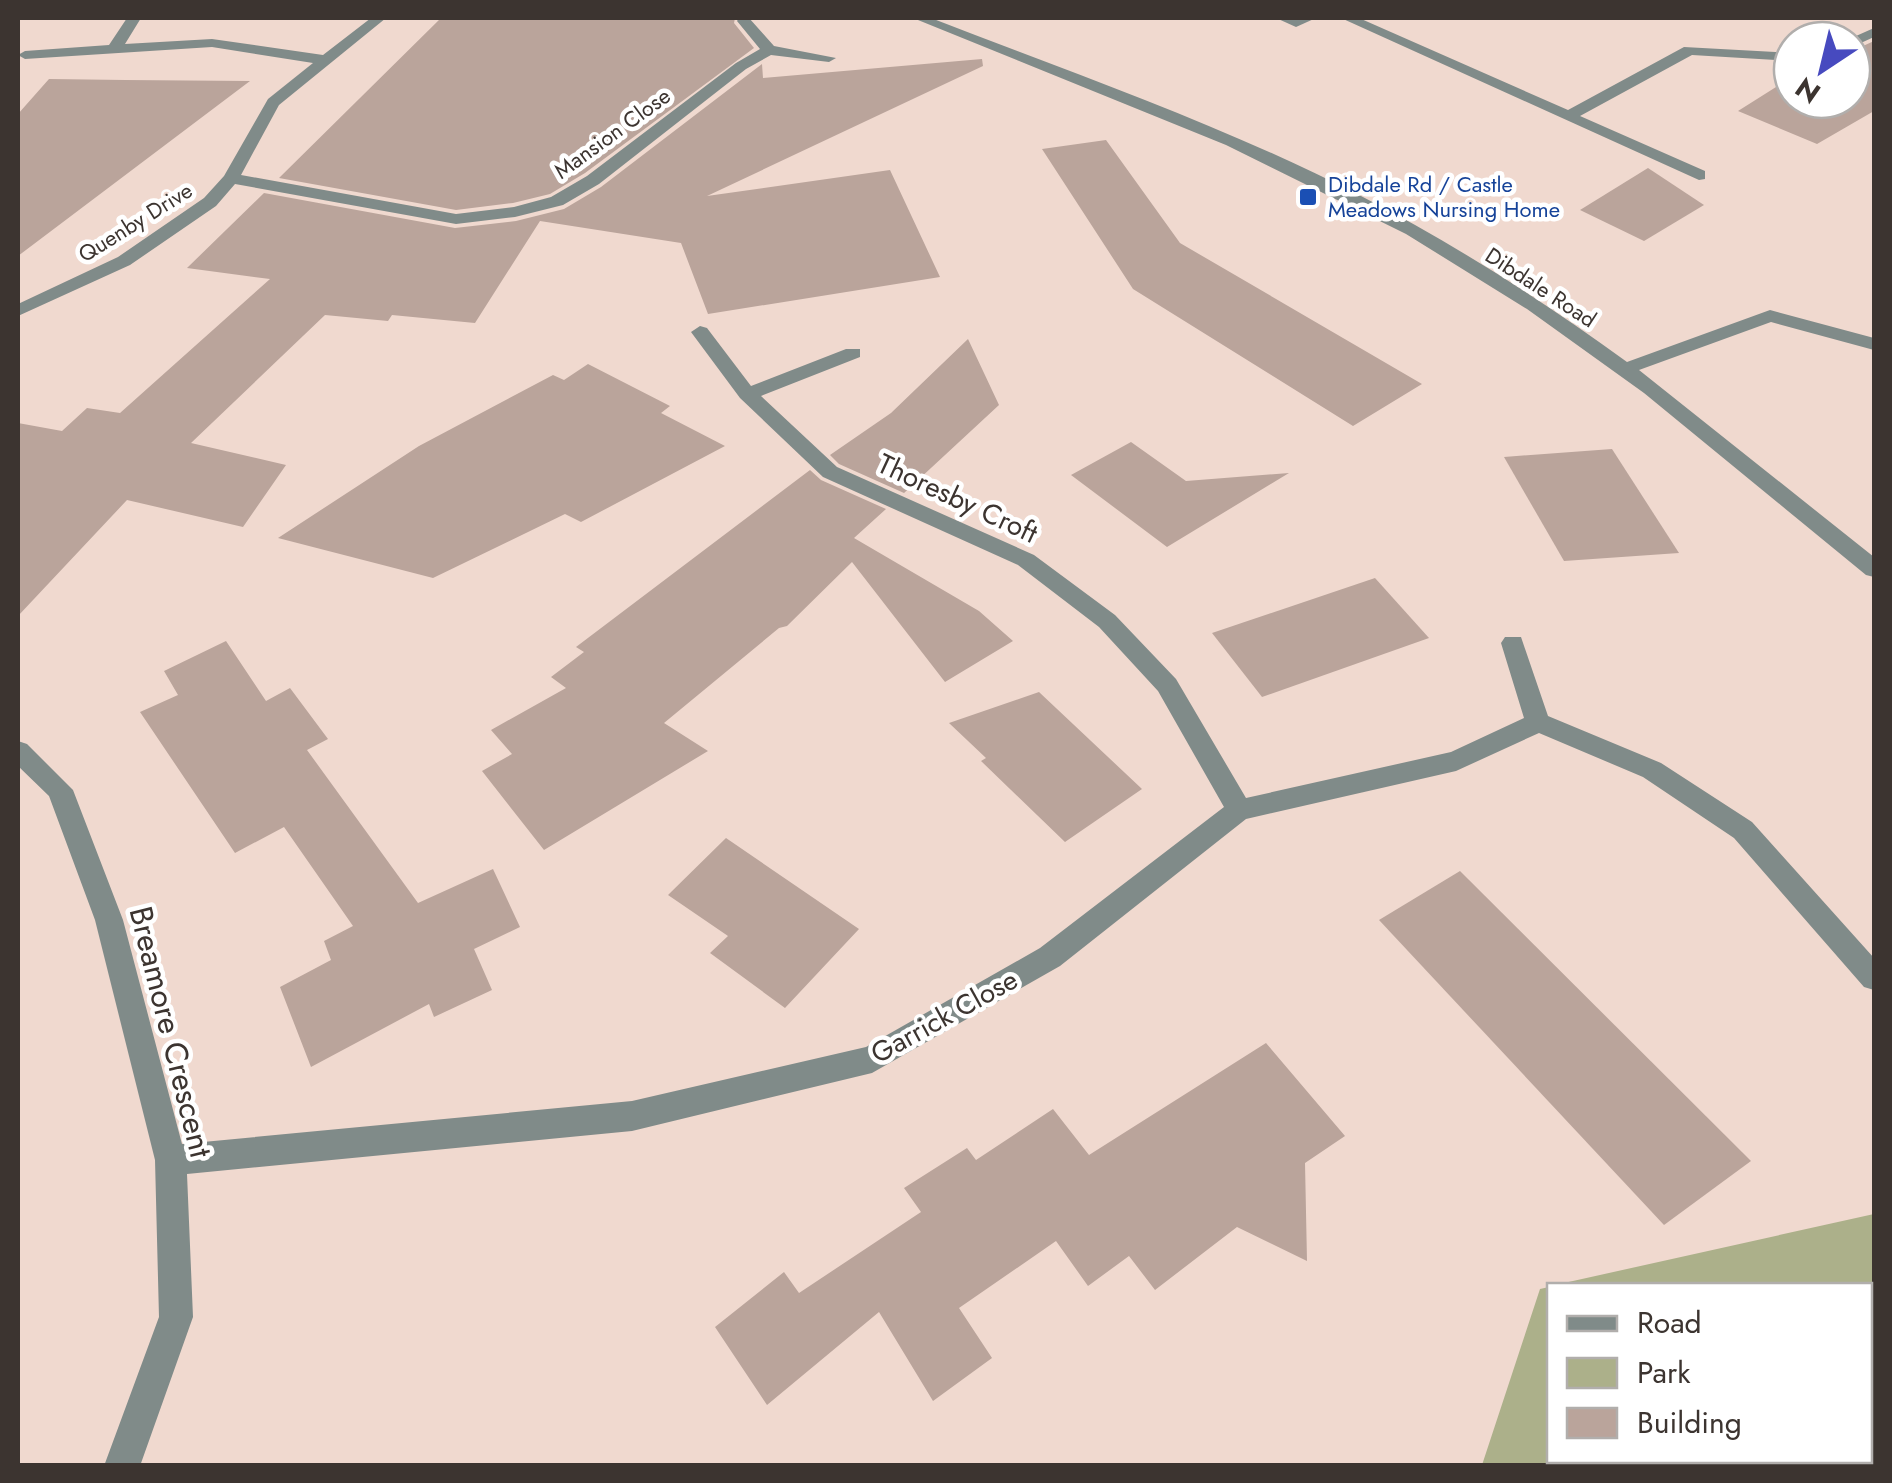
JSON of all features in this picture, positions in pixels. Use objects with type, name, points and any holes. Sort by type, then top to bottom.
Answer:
[{"type":"street","points":[[114,48],[134,18]]},
{"type":"street","name":"Quenby Drive","points":[[18,311],[124,261],[210,202],[231,178],[272,102],[379,18]]},
{"type":"street","name":"Dibdale Road","points":[[920,18],[1240,146],[1394,222],[1625,369],[1874,570]]},
{"type":"street","points":[[1348,18],[1699,175]]},
{"type":"street","points":[[744,20],[769,50],[828,58]]},
{"type":"street","points":[[25,55],[212,44],[323,60]]},
{"type":"street","name":"Mansion Close","points":[[231,178],[456,219],[515,212],[557,201],[592,180],[697,98],[769,50]]},
{"type":"street","points":[[1570,116],[1688,50],[1772,56]]},
{"type":"street","points":[[1625,369],[1770,316],[1874,344]]},
{"type":"street","name":"Thoresby Croft","points":[[700,332],[747,394],[830,472],[1026,560],[1108,621],[1167,685],[1239,810]]},
{"type":"street","points":[[747,394],[853,353]]},
{"type":"street","points":[[1514,643],[1538,722],[1652,770],[1743,830],[1874,978]]},
{"type":"street","name":"Garrick Close","points":[[172,1160],[632,1116],[872,1059],[1050,957],[1239,810],[1456,761],[1538,722]]},
{"type":"street","name":"Breamore Crescent","points":[[18,752],[60,790],[102,901],[172,1160],[176,1317],[122,1466]]},
{"type":"green space","points":[[1874,1214],[1874,1465],[1482,1465],[1540,1289],[1547,1287],[1547,1463],[1872,1463],[1872,1283],[1564,1283]]},
{"type":"building","points":[[441,18],[735,18],[734,23],[754,48],[585,173],[550,194],[456,210],[279,178]]},
{"type":"building","points":[[1874,41],[1872,112],[1872,42]]},
{"type":"building","points":[[982,59],[983,66],[707,196],[890,170],[940,277],[708,314],[681,243],[540,221],[475,323],[392,315],[388,321],[325,315],[191,443],[286,465],[243,527],[127,500],[18,616],[18,423],[62,431],[87,408],[120,413],[270,279],[187,268],[264,193],[455,228],[516,221],[564,209],[601,187],[762,64],[763,78]]},
{"type":"building","points":[[49,79],[250,81],[18,256],[18,114]]},
{"type":"building","points":[[1772,90],[1772,120],[1858,120],[1817,144],[1738,111]]},
{"type":"building","points":[[1106,140],[1180,243],[1422,384],[1353,426],[1133,289],[1042,149]]},
{"type":"building","points":[[1648,168],[1704,205],[1644,241],[1580,210]]},
{"type":"building","points":[[968,339],[999,405],[904,493],[839,464],[830,455],[891,413]]},
{"type":"building","points":[[588,364],[670,406],[661,413],[725,446],[581,522],[565,514],[433,578],[278,538],[419,446],[553,375],[564,380]]},
{"type":"building","points":[[1131,442],[1186,481],[1289,473],[1167,547],[1071,475]]},
{"type":"building","points":[[1612,449],[1679,553],[1564,561],[1504,457]]},
{"type":"building","points":[[810,470],[821,480],[886,509],[854,538],[979,611],[1013,641],[945,682],[852,562],[787,626],[779,628],[664,723],[708,751],[544,850],[482,771],[512,754],[491,730],[566,688],[551,677],[584,652],[576,647]]},
{"type":"building","points":[[1375,578],[1429,638],[1262,697],[1212,633]]},
{"type":"building","points":[[226,641],[266,701],[290,688],[328,739],[307,750],[418,903],[493,869],[520,927],[474,949],[492,990],[434,1017],[429,1004],[311,1067],[280,987],[331,960],[324,941],[353,926],[284,827],[235,853],[140,712],[178,695],[164,671]]},
{"type":"building","points":[[1039,692],[1142,789],[1065,842],[981,761],[986,758],[949,723]]},
{"type":"building","points":[[726,838],[859,929],[785,1008],[710,953],[728,936],[668,895]]},
{"type":"building","points":[[1460,871],[1751,1161],[1664,1225],[1379,920]]},
{"type":"building","points":[[1266,1043],[1345,1136],[1305,1163],[1307,1261],[1237,1227],[1155,1290],[1129,1256],[1088,1286],[1056,1241],[959,1308],[992,1358],[933,1401],[879,1312],[767,1405],[715,1327],[784,1272],[799,1293],[921,1212],[904,1188],[967,1148],[976,1160],[1053,1109],[1089,1155]]},
{"type":"place","name":"Dibdale Rd / Castle Meadows Nursing Home","points":[[1308,197]]}]
